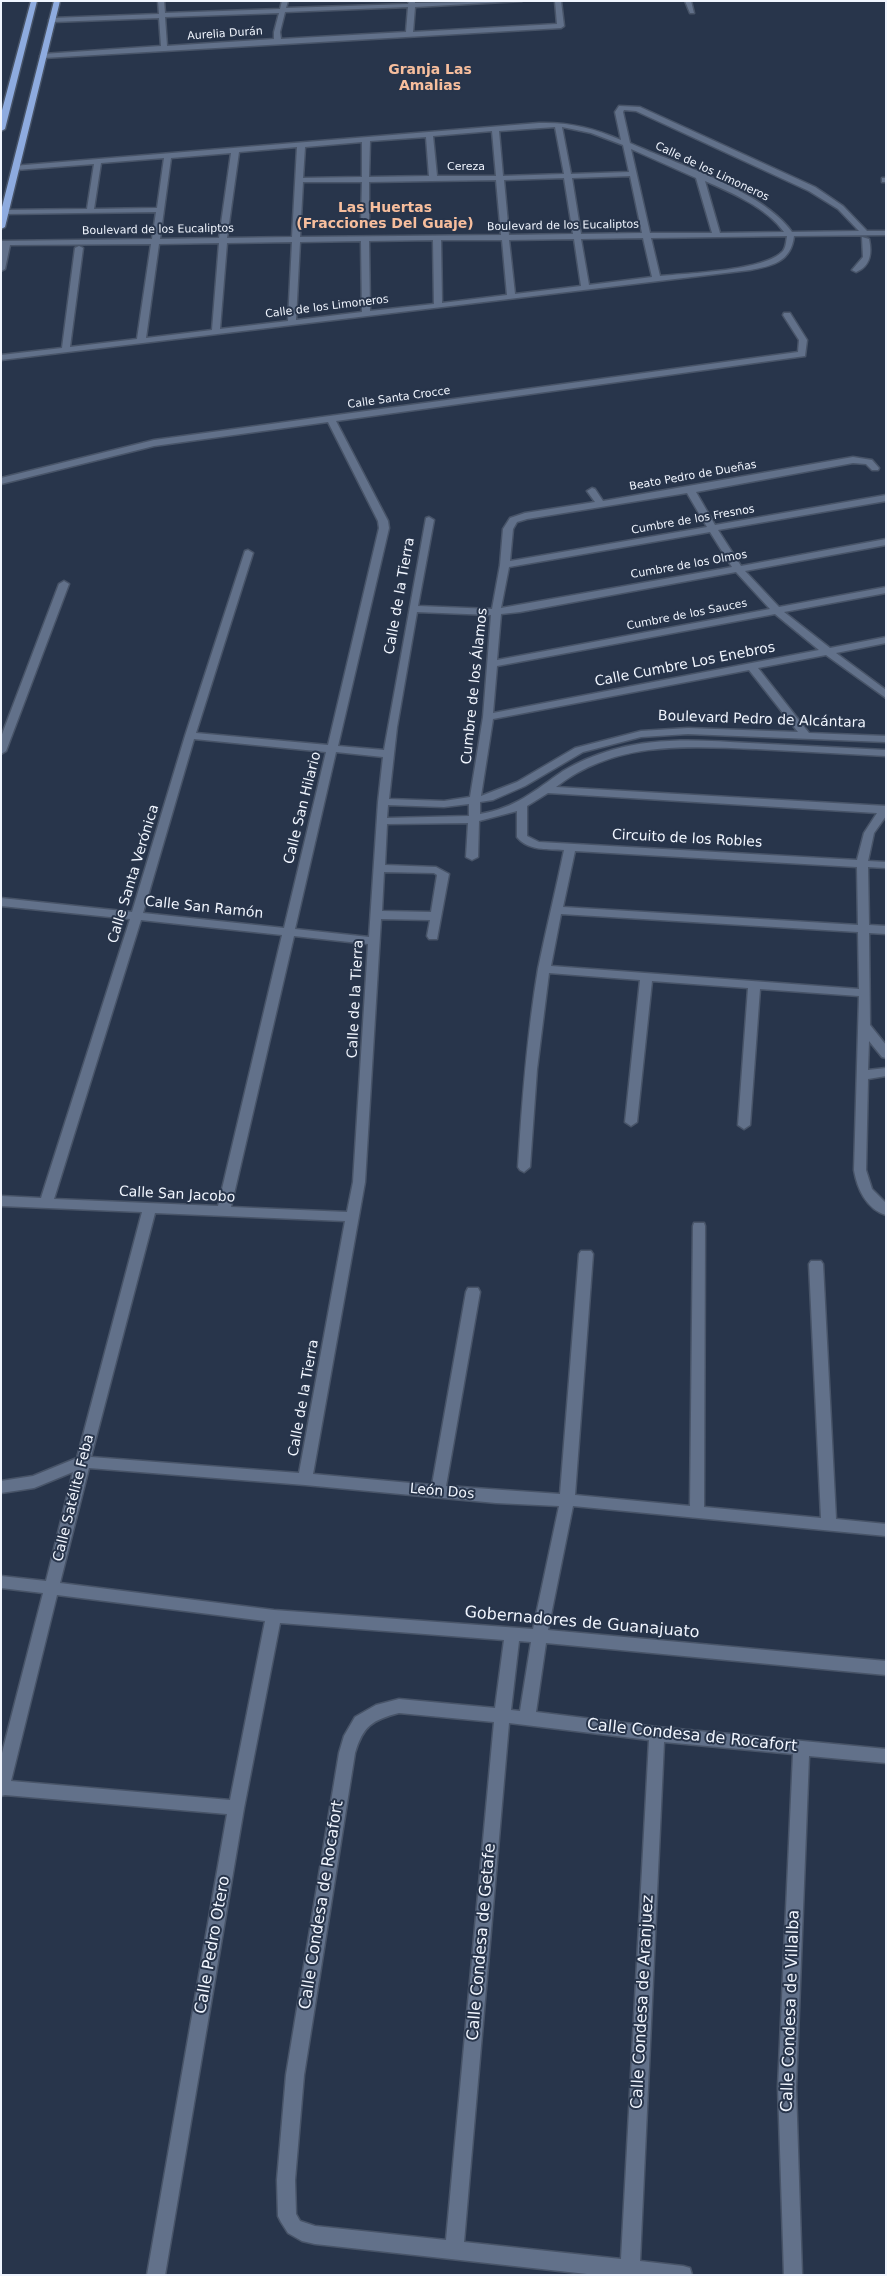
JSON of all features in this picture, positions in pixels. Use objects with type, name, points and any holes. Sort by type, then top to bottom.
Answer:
[{"type":"main road","points":[[1,129],[34,1]]},
{"type":"main road","points":[[1,227],[57,1]]},
{"type":"street","points":[[161,1],[164,48]]},
{"type":"street","points":[[278,41],[277,32],[285,1]]},
{"type":"street","points":[[52,20],[519,1]]},
{"type":"street","name":"Aurelia Durán","points":[[44,56],[561,26],[558,1]]},
{"type":"street","points":[[688,1],[692,12]]},
{"type":"street","points":[[409,34],[411,4]]},
{"type":"street","points":[[656,278],[625,145],[619,112],[622,108],[637,109],[812,189],[842,208],[865,236],[868,255],[865,264],[856,270]]},
{"type":"street","points":[[558,125],[585,288]]},
{"type":"street","name":"Calle de los Limoneros","points":[[1,358],[761,266],[780,259],[791,246],[791,237],[778,218],[768,211],[700,177],[587,129],[558,125],[16,168]]},
{"type":"street","points":[[496,129],[511,296]]},
{"type":"street","points":[[430,134],[433,178]]},
{"type":"street","points":[[366,140],[366,222]]},
{"type":"street","points":[[292,322],[302,145]]},
{"type":"street","points":[[216,331],[223,244],[235,151]]},
{"type":"street","points":[[141,341],[168,156]]},
{"type":"street","points":[[90,212],[98,161]]},
{"type":"street","name":"Cereza","points":[[300,180],[568,177],[633,174]]},
{"type":"street","points":[[700,177],[717,236]]},
{"type":"street","points":[[6,212],[160,210]]},
{"type":"street","name":"Boulevard de los Eucaliptos","points":[[4,246],[865,236],[886,233]]},
{"type":"street","name":"Boulevard de los Eucaliptos","points":[[647,239],[717,236],[791,237]]},
{"type":"street","name":"Boulevard de los Eucaliptos","points":[[865,236],[886,239]]},
{"type":"street","points":[[438,241],[438,305]]},
{"type":"street","points":[[365,242],[366,314]]},
{"type":"street","name":"Boulevard de los Eucaliptos","points":[[4,246],[79,248],[155,244]]},
{"type":"street","points":[[1,269],[4,246]]},
{"type":"street","points":[[66,349],[79,248]]},
{"type":"street","name":"Calle Santa Crocce","points":[[1,481],[154,443],[802,354],[802,340],[787,315]]},
{"type":"street","name":"Calle San Hilario","points":[[223,1212],[384,528],[384,522],[330,419]]},
{"type":"street","name":"Beato Pedro de Dueñas","points":[[513,520],[600,503],[690,490],[853,460],[869,462],[875,468]]},
{"type":"street","points":[[690,490],[738,569],[753,587],[829,651],[885,693]]},
{"type":"street","points":[[592,491],[600,503]]},
{"type":"street","name":"Cumbre de los Fresnos","points":[[505,565],[886,498]]},
{"type":"street","name":"Calle de la Tierra","points":[[305,1479],[351,1217],[359,1182],[373,941],[377,915],[383,802],[388,754],[429,520]]},
{"type":"street","name":"Cumbre de los Álamos","points":[[472,857],[473,819],[488,717],[496,611],[505,565],[508,529],[513,520]]},
{"type":"street","name":"Cumbre de los Olmos","points":[[414,609],[496,611],[520,609],[886,542]]},
{"type":"street","name":"Calle Santa Verónica","points":[[46,1203],[138,916],[190,736],[248,553]]},
{"type":"street","points":[[1,751],[64,584]]},
{"type":"street","name":"Cumbre de los Sauces","points":[[492,664],[886,590]]},
{"type":"street","name":"Calle Cumbre Los Enebros","points":[[488,717],[886,640]]},
{"type":"street","points":[[752,667],[805,735]]},
{"type":"street","name":"Boulevard Pedro de Alcántara","points":[[383,802],[444,804],[489,798],[521,784],[580,750],[624,737],[673,731],[886,739]]},
{"type":"street","points":[[190,736],[388,754]]},
{"type":"street","name":"Boulevard Pedro de Alcántara","points":[[383,821],[473,819],[522,805],[547,790],[568,773],[588,763],[624,750],[667,744],[712,744],[886,753]]},
{"type":"street","points":[[547,790],[885,809]]},
{"type":"street","name":"Circuito de los Robles","points":[[522,805],[520,829],[522,837],[528,842],[570,848],[886,865]]},
{"type":"street","points":[[885,809],[869,833],[862,864],[865,993],[859,1162],[861,1179],[866,1193],[886,1210]]},
{"type":"street","points":[[524,1167],[530,1084],[544,969],[570,848]]},
{"type":"street","points":[[379,868],[436,870],[443,874],[433,936]]},
{"type":"street","name":"Calle San Ramón","points":[[1,902],[373,941]]},
{"type":"street","points":[[558,910],[886,930]]},
{"type":"street","points":[[377,915],[436,916]]},
{"type":"street","points":[[544,969],[865,993]]},
{"type":"street","points":[[631,1122],[646,978]]},
{"type":"street","points":[[744,1126],[754,985]]},
{"type":"street","points":[[864,1026],[886,1054]]},
{"type":"street","points":[[862,1075],[886,1072]]},
{"type":"street","name":"Calle San Jacobo","points":[[1,1201],[351,1217]]},
{"type":"street","name":"Calle Satélite Feba","points":[[1,1787],[83,1462],[150,1208]]},
{"type":"street","points":[[697,1513],[699,1226]]},
{"type":"street","points":[[527,1718],[543,1614],[567,1500],[586,1254]]},
{"type":"street","points":[[816,1264],[829,1526]]},
{"type":"street","points":[[438,1492],[473,1292]]},
{"type":"street","name":"León Dos","points":[[1,1487],[34,1482],[83,1462],[305,1479],[496,1497],[567,1500],[886,1530]]},
{"type":"street","name":"Gobernadores de Guanajuato","points":[[1,1582],[274,1616],[541,1636],[886,1668]]},
{"type":"street","name":"Calle Pedro Otero","points":[[156,2275],[236,1808],[274,1616]]},
{"type":"street","name":"Calle Condesa de Getafe","points":[[454,2250],[502,1716],[512,1634]]},
{"type":"street","name":"Calle Condesa de Rocafort","points":[[683,2275],[315,2236],[294,2227],[286,2216],[285,2203],[296,2075],[340,1791],[352,1736],[361,1722],[376,1712],[399,1706],[527,1718],[657,1734],[886,1756]]},
{"type":"street","name":"Calle Condesa de Aranjuez","points":[[630,2270],[657,1734]]},
{"type":"street","name":"Calle Condesa de Villalba","points":[[793,2275],[787,2086],[801,1747]]},
{"type":"street","points":[[1,1787],[236,1808]]},
{"type":"district","name":"Granja Las Amalias","points":[[430,78]]},
{"type":"district","name":"Las Huertas (Fracciones Del Guaje)","points":[[385,216]]}]
